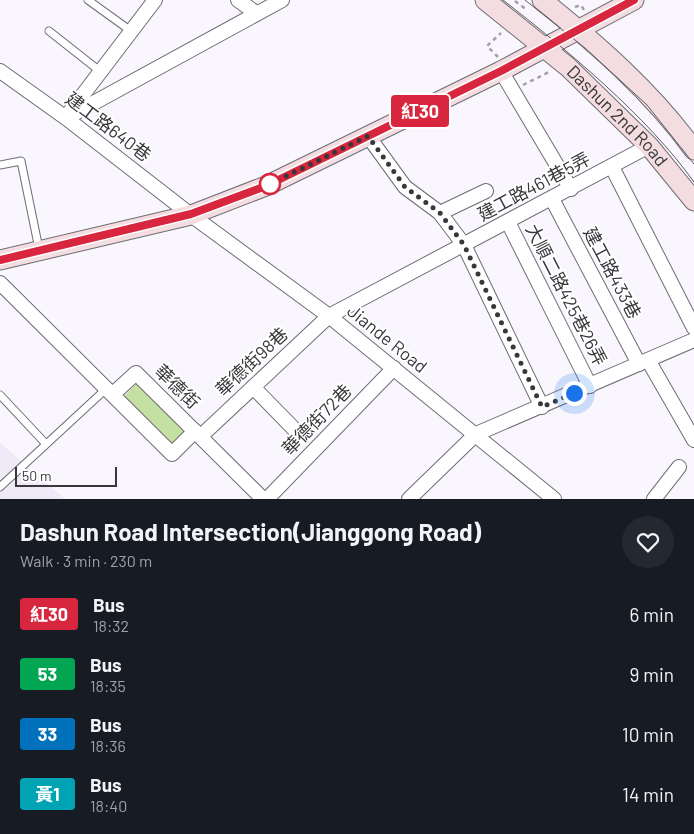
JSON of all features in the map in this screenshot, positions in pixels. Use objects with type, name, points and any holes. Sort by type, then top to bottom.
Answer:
[{"type":"street","points":[[66,118],[155,0]]},
{"type":"street","points":[[238,0],[256,13]]},
{"type":"street","points":[[66,118],[282,0]]},
{"type":"street","name":"Dashun 2nd Road","points":[[486,0],[546,47],[649,146],[694,201]]},
{"type":"street","points":[[0,260],[40,252],[191,214],[266,186],[501,71],[634,0]]},
{"type":"street","name":"Dashun 2nd Road","points":[[534,5],[579,30],[651,98],[694,150]]},
{"type":"street","name":"建工路640巷","points":[[0,71],[66,118],[191,214]]},
{"type":"street","points":[[501,71],[571,189]]},
{"type":"street","points":[[368,136],[405,187],[440,213],[464,245],[542,407]]},
{"type":"street","name":"建工路461巷5弄","points":[[329,316],[649,146]]},
{"type":"street","points":[[612,167],[694,328]]},
{"type":"street","points":[[440,213],[486,191]]},
{"type":"street","name":"建工路433巷","points":[[552,199],[643,362],[694,440]]},
{"type":"street","name":"Jiande Road","points":[[191,214],[329,316],[554,499]]},
{"type":"street","name":"大順二路425巷26弄","points":[[508,222],[590,386]]},
{"type":"street","points":[[0,283],[110,391]]},
{"type":"street","name":"華德街98巷","points":[[198,434],[253,387],[329,316]]},
{"type":"street","points":[[409,499],[476,434],[694,340]]},
{"type":"street","name":"華德街72巷","points":[[267,499],[394,368]]},
{"type":"street","name":"華德街","points":[[136,373],[198,434],[172,454],[110,391],[136,373]]},
{"type":"street","points":[[253,387],[295,430]]},
{"type":"street","points":[[198,434],[263,499]]},
{"type":"street","points":[[654,499],[679,467]]},
{"type":"lane","points":[[88,0],[131,32]]},
{"type":"lane","points":[[48,32],[101,72]]},
{"type":"lane","points":[[0,166],[21,161],[40,252]]},
{"type":"lane","points":[[0,487],[46,444],[110,391]]},
{"type":"lane","points":[[0,395],[46,444]]},
{"type":"path","points":[[515,1],[534,5]]},
{"type":"shaded area","points":[[0,443],[65,499],[0,499]]},
{"type":"green space","points":[[138,382],[189,432],[174,447],[123,397]]},
{"type":"tram line","points":[[503,0],[605,85],[653,133],[694,182]]},
{"type":"tram line","points":[[525,0],[585,48],[647,105],[694,164]]},
{"type":"bus line","name":"紅30","points":[[0,260],[40,252],[191,214],[266,186],[501,71],[634,0]]},
{"type":"route","points":[[270,184],[266,186],[368,136],[405,187],[440,213],[464,245],[542,407],[574,393]]}]
